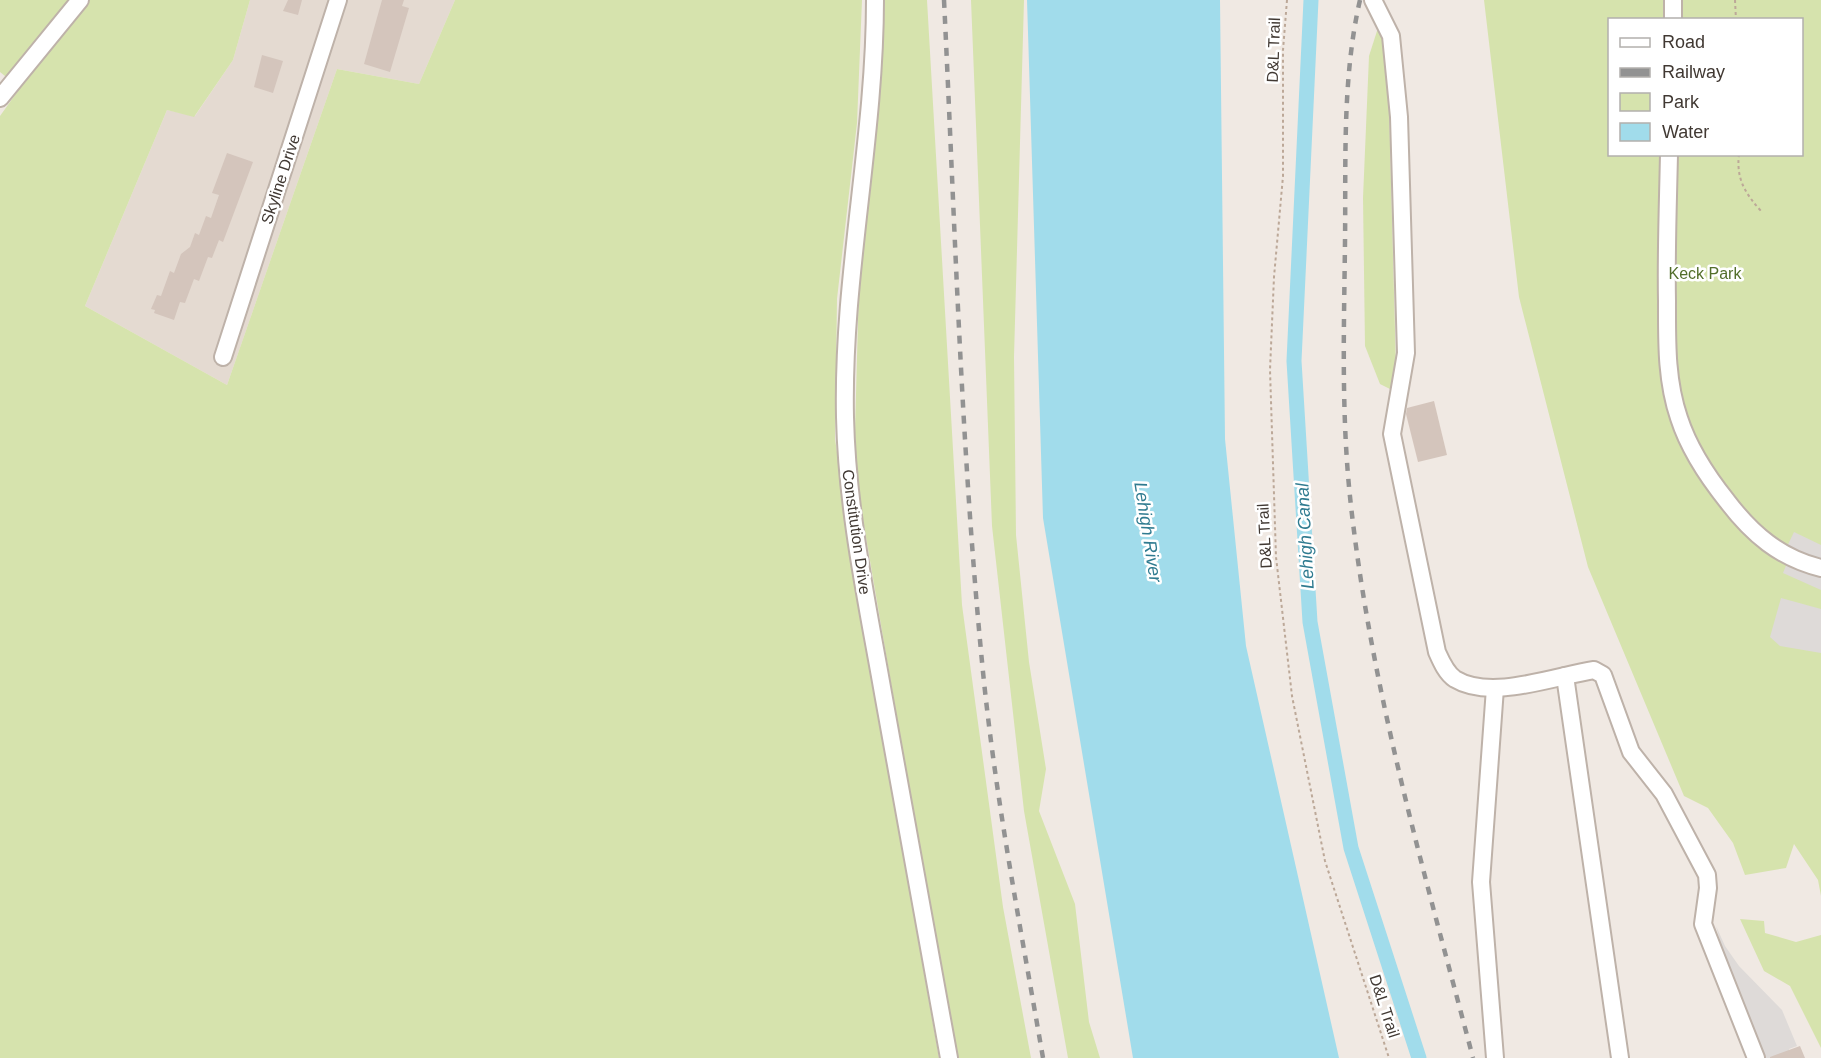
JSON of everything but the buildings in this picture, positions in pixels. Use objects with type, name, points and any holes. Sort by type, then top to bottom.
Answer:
[{"type":"street","points":[[0,98],[80,0]]},
{"type":"street","name":"Skyline Drive","points":[[223,357],[338,0]]},
{"type":"street","name":"Constitution Drive","points":[[875,0],[870,113],[850,274],[845,415],[847,467],[877,656],[949,1058]]},
{"type":"street","points":[[1373,0],[1391,36],[1399,117],[1406,353],[1392,434],[1394,455],[1437,652],[1442,664],[1455,678],[1472,685],[1495,688],[1594,670],[1603,675],[1631,752],[1664,794],[1707,875],[1708,888],[1703,924],[1756,1058]]},
{"type":"street","points":[[1672,18],[1673,0]]},
{"type":"street","points":[[1669,156],[1667,345],[1669,381],[1679,418],[1702,467],[1740,519],[1771,548],[1805,564],[1821,568]]},
{"type":"street","points":[[1565,676],[1620,1058]]},
{"type":"street","points":[[1495,688],[1481,882],[1495,1058]]},
{"type":"path","name":"D&L Trail","points":[[1287,0],[1283,50],[1283,176],[1274,277],[1270,370],[1276,557],[1292,696],[1325,861],[1389,1058]]},
{"type":"path","points":[[1735,0],[1736,18]]},
{"type":"path","points":[[1738,156],[1737,169],[1741,185],[1746,195],[1761,211]]},
{"type":"shaded area","points":[[250,0],[455,0],[419,84],[337,69],[227,385],[85,306],[167,110],[195,116],[233,60]]},
{"type":"shaded area","points":[[1794,532],[1821,545],[1821,590],[1783,573],[1787,563],[1781,559]]},
{"type":"shaded area","points":[[1781,598],[1821,609],[1821,653],[1780,646],[1770,637]]},
{"type":"shaded area","points":[[1716,926],[1725,946],[1739,966],[1782,1010],[1797,1046],[1789,1049],[1792,1058],[1762,1058],[1725,961]]},
{"type":"green space","points":[[0,0],[250,0],[233,60],[194,117],[167,110],[85,306],[227,385],[337,69],[419,84],[455,0],[862,0],[857,123],[837,299],[835,439],[866,644],[939,1058],[0,1058],[0,116],[20,88],[0,72]]},
{"type":"green space","points":[[881,0],[927,0],[962,605],[1003,907],[1031,1058],[955,1058],[854,467],[859,284],[873,158]]},
{"type":"green space","points":[[971,0],[1024,0],[1014,357],[1016,535],[1029,662],[1046,769],[1039,811],[1075,904],[1089,1022],[1100,1058],[1068,1058],[1024,811],[992,526]]},
{"type":"green space","name":"Keck Park","points":[[1484,0],[1821,0],[1821,896],[1818,880],[1794,844],[1786,868],[1745,875],[1733,843],[1708,808],[1684,796],[1588,567],[1519,297]]},
{"type":"green space","points":[[1381,30],[1384,34],[1388,70],[1396,367],[1393,386],[1390,389],[1380,384],[1365,346],[1363,198],[1369,56],[1377,31]]},
{"type":"green space","points":[[1740,919],[1764,921],[1765,933],[1796,942],[1821,935],[1821,1048],[1790,986],[1764,971]]},
{"type":"water","name":"Lehigh River","points":[[1027,0],[1220,0],[1225,439],[1246,646],[1339,1058],[1133,1058],[1043,518]]},
{"type":"waterway","name":"Lehigh Canal","points":[[1311,0],[1294,361],[1310,622],[1351,848],[1419,1058]]},
{"type":"railway","points":[[944,0],[955,252],[975,588],[988,721],[1002,818],[1043,1058]]},
{"type":"railway","points":[[1360,0],[1350,59],[1345,151],[1344,374],[1351,506],[1360,576],[1386,715],[1473,1058]]}]
